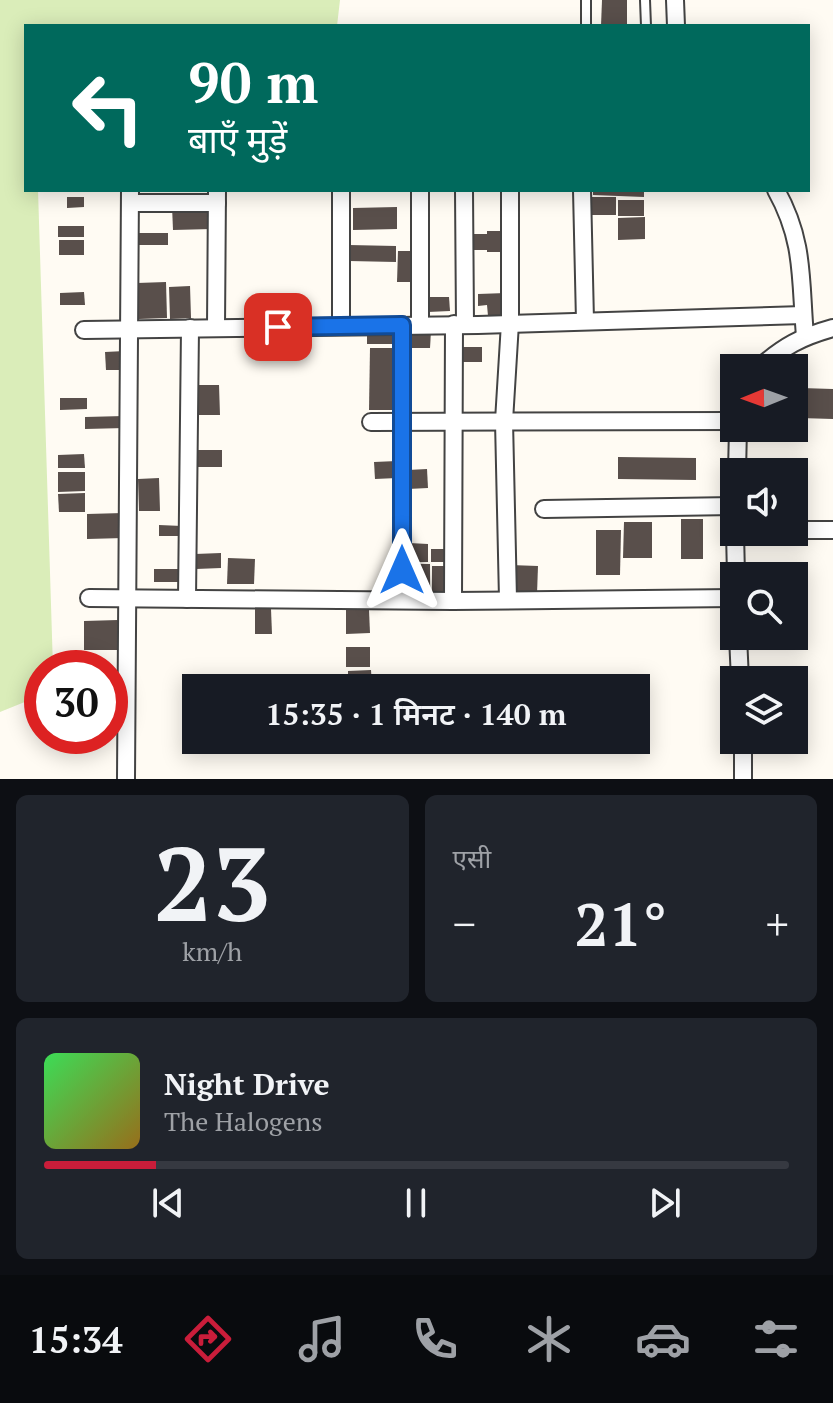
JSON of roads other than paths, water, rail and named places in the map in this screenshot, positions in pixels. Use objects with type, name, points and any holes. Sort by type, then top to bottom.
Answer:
[{"type":"street","points":[[675,0],[676,24]]},
{"type":"street","points":[[341,192],[341,326]]},
{"type":"street","points":[[420,192],[420,325]]},
{"type":"street","points":[[453,601],[454,421],[464,192]]},
{"type":"street","points":[[508,599],[504,421],[510,323],[510,192]]},
{"type":"street","points":[[582,192],[585,321]]},
{"type":"street","points":[[777,192],[789,215],[799,250],[805,336]]},
{"type":"street","points":[[126,779],[130,196],[217,196],[216,328]]},
{"type":"street","points":[[84,330],[803,315]]},
{"type":"street","points":[[402,325],[402,600]]},
{"type":"street","points":[[187,599],[190,328]]},
{"type":"street","points":[[775,354],[805,336],[833,328]]},
{"type":"street","points":[[371,422],[720,421]]},
{"type":"street","points":[[544,509],[720,506]]},
{"type":"street","points":[[808,530],[833,530]]},
{"type":"street","points":[[89,598],[453,601],[720,598]]},
{"type":"street","points":[[743,754],[743,779]]},
{"type":"lane","points":[[586,0],[586,24]]},
{"type":"lane","points":[[645,0],[646,24]]}]
